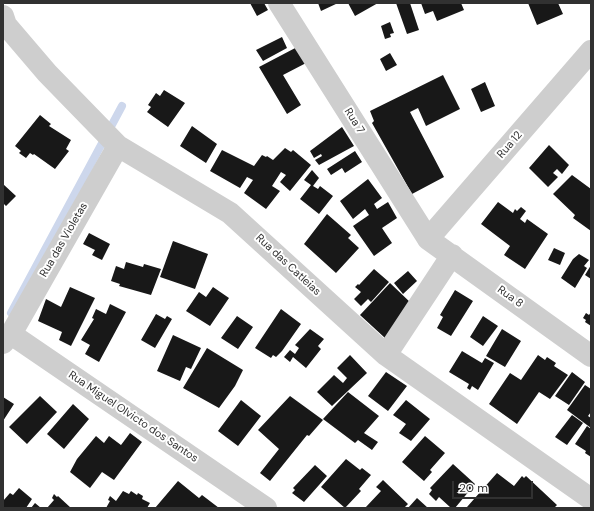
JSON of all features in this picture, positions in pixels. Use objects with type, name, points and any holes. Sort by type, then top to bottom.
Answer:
[{"type":"street","name":"Rua 7","points":[[279,3],[428,239]]},
{"type":"street","name":"Rua das Catleias","points":[[4,23],[47,72],[118,146],[230,213],[386,355],[591,499]]},
{"type":"street","name":"Rua 12","points":[[428,239],[591,51]]},
{"type":"street","name":"Rua das Violetas","points":[[7,338],[118,146]]},
{"type":"street","name":"Rua 8","points":[[428,239],[452,254],[591,356]]},
{"type":"street","points":[[386,355],[452,254]]},
{"type":"street","name":"Rua Miguel Olvicto dos Santos","points":[[7,338],[266,508]]},
{"type":"building","points":[[250,3],[264,3],[268,10],[257,16]]},
{"type":"building","points":[[318,3],[338,3],[321,11]]},
{"type":"building","points":[[348,3],[378,3],[355,16]]},
{"type":"building","points":[[396,3],[410,3],[419,30],[407,34]]},
{"type":"building","points":[[421,3],[461,3],[464,10],[437,21],[433,11],[425,14]]},
{"type":"building","points":[[528,3],[558,3],[563,14],[537,25]]},
{"type":"building","points":[[390,22],[394,33],[390,34],[391,37],[385,39],[381,26]]},
{"type":"building","points":[[282,37],[287,48],[263,61],[256,50]]},
{"type":"building","points":[[299,46],[308,62],[283,75],[301,105],[287,114],[259,67]]},
{"type":"building","points":[[390,53],[397,65],[386,71],[380,59]]},
{"type":"building","points":[[443,75],[460,109],[426,126],[418,108],[410,112],[444,177],[412,194],[372,123],[374,121],[370,111]]},
{"type":"building","points":[[485,82],[495,106],[481,112],[471,89]]},
{"type":"building","points":[[164,90],[185,103],[168,127],[147,112],[151,107],[148,105],[156,93],[160,96]]},
{"type":"building","points":[[40,115],[51,124],[49,126],[71,140],[66,149],[69,151],[55,169],[34,154],[33,155],[30,153],[26,158],[19,153],[21,151],[15,146]]},
{"type":"building","points":[[192,126],[217,144],[206,163],[180,146]]},
{"type":"building","points":[[342,127],[354,146],[319,165],[315,160],[322,156],[321,154],[314,158],[310,151]]},
{"type":"building","points":[[549,145],[569,165],[562,174],[557,169],[553,173],[558,177],[548,187],[529,168]]},
{"type":"building","points":[[285,148],[291,152],[293,150],[311,165],[290,191],[280,182],[286,175],[281,172],[272,186],[280,191],[266,209],[244,193],[253,180],[247,177],[240,188],[210,171],[222,150],[254,166],[262,155],[273,160]]},
{"type":"building","points":[[355,151],[362,162],[345,173],[342,168],[331,175],[327,169]]},
{"type":"building","points":[[312,170],[319,178],[313,186],[318,189],[320,186],[333,196],[319,214],[300,199],[311,185],[304,180]]},
{"type":"building","points":[[572,175],[591,189],[591,231],[573,218],[575,215],[553,194]]},
{"type":"building","points":[[368,179],[382,198],[374,204],[377,209],[388,202],[397,218],[382,228],[392,243],[374,256],[353,226],[369,215],[365,209],[353,219],[340,201]]},
{"type":"building","points":[[3,184],[16,196],[6,206],[3,203]]},
{"type":"building","points":[[498,202],[513,213],[515,209],[517,211],[521,207],[526,211],[520,219],[525,223],[527,219],[548,234],[525,269],[504,255],[510,246],[481,224]]},
{"type":"building","points":[[327,214],[351,235],[348,238],[359,248],[336,273],[304,244]]},
{"type":"building","points":[[89,233],[110,244],[102,260],[92,255],[95,250],[83,244]]},
{"type":"building","points":[[173,241],[208,254],[195,289],[160,277]]},
{"type":"building","points":[[554,248],[565,253],[560,265],[548,260]]},
{"type":"building","points":[[579,254],[589,260],[584,266],[587,268],[575,288],[561,278],[573,259]]},
{"type":"building","points":[[126,262],[143,267],[144,264],[161,269],[151,295],[119,286],[120,284],[111,281],[116,266],[124,269]]},
{"type":"building","points":[[591,265],[591,279],[585,275]]},
{"type":"building","points":[[374,269],[389,282],[371,302],[368,299],[361,306],[354,299],[361,292],[355,287],[358,284],[359,285]]},
{"type":"building","points":[[408,271],[417,281],[403,294],[394,283]]},
{"type":"building","points":[[390,283],[412,304],[385,338],[360,315]]},
{"type":"building","points":[[70,287],[95,298],[71,346],[59,340],[62,332],[38,321],[46,299],[61,307]]},
{"type":"building","points":[[213,287],[229,298],[210,326],[186,311],[199,292],[206,297]]},
{"type":"building","points":[[455,290],[473,301],[451,336],[437,328],[443,317],[440,315]]},
{"type":"building","points":[[110,304],[126,312],[99,362],[85,354],[90,345],[81,340],[94,319],[92,318],[96,309],[106,314]]},
{"type":"building","points":[[281,309],[301,324],[282,351],[276,357],[273,355],[271,358],[255,348]]},
{"type":"building","points":[[591,312],[591,326],[585,322],[586,320],[583,318],[586,313],[589,315]]},
{"type":"building","points":[[156,314],[165,319],[167,316],[172,319],[155,348],[141,340]]},
{"type":"building","points":[[237,316],[253,327],[238,349],[221,338]]},
{"type":"building","points":[[483,316],[498,326],[483,346],[470,337]]},
{"type":"building","points":[[310,329],[324,339],[318,346],[321,349],[306,368],[293,357],[290,362],[284,357],[290,350],[295,354],[299,348],[295,345]]},
{"type":"building","points":[[502,329],[521,341],[505,367],[486,356]]},
{"type":"building","points":[[173,335],[201,348],[191,369],[186,367],[180,381],[157,371]]},
{"type":"building","points":[[207,348],[243,370],[235,386],[219,408],[183,388]]},
{"type":"building","points":[[462,351],[482,363],[485,358],[494,363],[478,390],[472,386],[470,390],[467,388],[469,384],[449,372]]},
{"type":"building","points":[[350,355],[367,373],[332,406],[317,392],[334,375],[343,383],[347,378],[337,368]]},
{"type":"building","points":[[538,355],[545,360],[547,357],[556,363],[554,366],[568,375],[550,399],[539,392],[517,424],[489,404],[510,373],[521,380]]},
{"type":"building","points":[[386,372],[407,386],[388,411],[368,396]]},
{"type":"building","points":[[572,372],[585,382],[569,405],[555,396]]},
{"type":"building","points":[[585,385],[591,389],[591,412],[588,416],[591,418],[591,428],[567,410]]},
{"type":"building","points":[[348,392],[379,416],[364,433],[378,442],[372,450],[358,440],[355,443],[323,419]]},
{"type":"building","points":[[40,396],[57,412],[27,444],[9,427]]},
{"type":"building","points":[[290,396],[323,420],[309,436],[307,435],[270,481],[260,473],[279,449],[258,430]]},
{"type":"building","points":[[3,397],[14,404],[3,421]]},
{"type":"building","points":[[241,400],[261,416],[238,446],[218,431]]},
{"type":"building","points":[[406,400],[430,419],[411,441],[399,433],[406,424],[393,415]]},
{"type":"building","points":[[73,404],[89,419],[64,449],[47,434]]},
{"type":"building","points":[[572,415],[583,423],[567,445],[555,437]]},
{"type":"building","points":[[587,426],[591,429],[591,457],[585,453],[586,451],[575,444]]},
{"type":"building","points":[[130,433],[142,442],[114,480],[102,472],[90,488],[70,472],[77,459],[96,436],[104,443],[109,436],[121,445]]},
{"type":"building","points":[[425,436],[445,453],[430,470],[432,472],[424,481],[402,462]]},
{"type":"building","points":[[346,459],[360,470],[362,468],[371,475],[359,489],[361,491],[345,508],[321,487]]},
{"type":"building","points":[[453,464],[475,484],[455,508],[451,508],[439,497],[436,501],[429,494],[432,490],[430,488]]},
{"type":"building","points":[[315,465],[327,476],[304,502],[292,493],[295,490],[293,488]]},
{"type":"building","points":[[497,473],[514,486],[522,476],[524,478],[526,476],[557,505],[554,508],[467,507]]},
{"type":"building","points":[[383,480],[408,504],[404,508],[365,508],[381,491],[376,487]]},
{"type":"building","points":[[178,481],[199,498],[202,495],[219,508],[155,508]]},
{"type":"building","points":[[19,488],[32,499],[26,508],[3,508],[3,501],[10,493],[13,495]]},
{"type":"building","points":[[123,491],[129,494],[131,491],[137,495],[138,493],[143,496],[142,499],[150,503],[147,508],[106,508],[110,501],[108,500],[110,496],[116,501]]},
{"type":"building","points":[[54,494],[71,508],[47,508],[54,500],[52,498]]},
{"type":"building","points":[[417,498],[428,508],[408,508]]},
{"type":"building","points":[[35,503],[41,508],[31,508]]},
{"type":"waterway","points":[[11,313],[122,106]]}]
